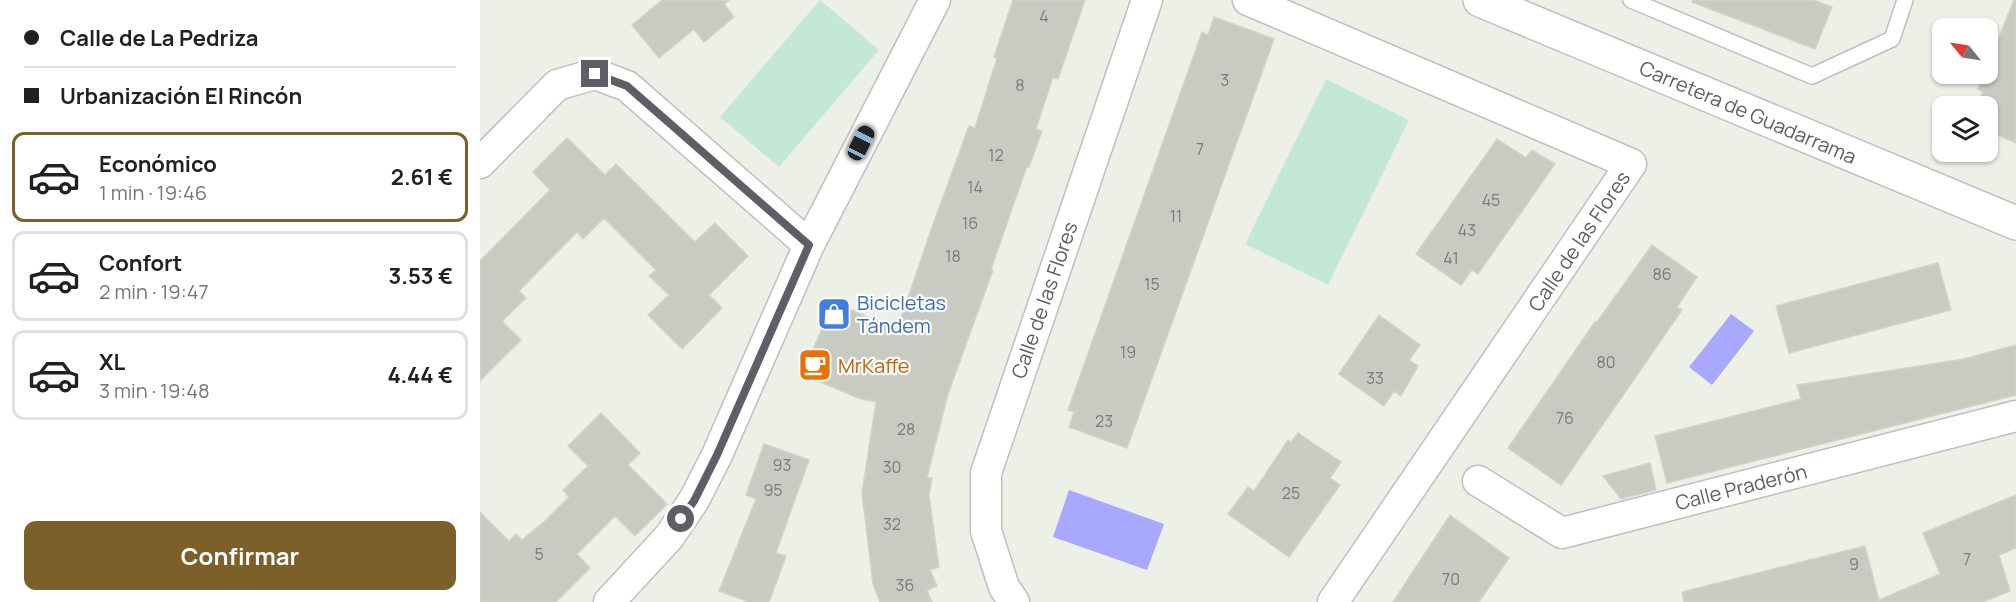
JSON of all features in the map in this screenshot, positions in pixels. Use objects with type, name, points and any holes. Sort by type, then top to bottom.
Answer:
[{"type":"main road","name":"Carretera de Guadarrama","points":[[1480,0],[2016,224]]},
{"type":"street","points":[[609,602],[669,537],[694,501],[717,455],[809,245],[935,0]]},
{"type":"street","name":"Calle de las Flores","points":[[1014,602],[1004,587],[986,531],[986,473],[1147,0]]},
{"type":"street","name":"Calle de las Flores","points":[[1248,0],[1631,164],[1333,602]]},
{"type":"street","points":[[480,163],[557,85],[595,74],[627,86],[809,245]]},
{"type":"street","name":"Calle Praderón","points":[[1478,481],[1562,533],[2016,416]]},
{"type":"lane","points":[[1631,0],[1812,76],[1892,39],[1905,0]]},
{"type":"green space","points":[[820,0],[879,50],[779,167],[720,117]]},
{"type":"green space","points":[[1326,79],[1409,120],[1328,285],[1245,244]]},
{"type":"water","points":[[1731,314],[1754,331],[1712,385],[1689,367]]},
{"type":"water","points":[[1069,490],[1164,524],[1147,570],[1053,537]]},
{"type":"building","points":[[662,0],[729,0],[724,4],[734,17],[704,42],[694,29],[659,58],[632,25]]},
{"type":"building","points":[[1013,0],[1085,0],[1058,79],[1053,77],[1036,129],[1042,131],[1029,167],[1027,166],[991,269],[993,270],[948,394],[927,477],[932,478],[929,495],[939,567],[930,570],[937,586],[927,590],[932,602],[880,602],[873,584],[862,493],[876,402],[858,398],[802,374],[834,302],[897,330],[969,126],[975,128],[997,58],[994,57]]},
{"type":"building","points":[[1693,0],[1814,0],[1832,7],[1815,49],[1692,2]]},
{"type":"building","points":[[2014,0],[2016,0],[2016,143],[1998,135],[1998,96],[1981,96],[1983,92],[1978,89],[1980,84],[1998,84],[1998,40]]},
{"type":"building","points":[[1214,17],[1274,39],[1127,448],[1069,427],[1074,412],[1068,410],[1202,32],[1208,35]]},
{"type":"building","points":[[567,138],[605,175],[616,164],[695,242],[715,223],[748,256],[709,295],[722,308],[682,349],[648,315],[669,295],[649,276],[656,270],[604,218],[583,239],[577,232],[519,291],[526,298],[502,321],[521,340],[480,381],[480,261],[550,190],[533,172]]},
{"type":"building","points":[[1497,139],[1526,158],[1532,150],[1555,164],[1478,274],[1472,270],[1461,285],[1416,254]]},
{"type":"building","points":[[1652,245],[1697,277],[1677,307],[1682,310],[1561,485],[1508,448],[1595,322]]},
{"type":"building","points":[[1938,263],[1951,310],[1789,353],[1776,306]]},
{"type":"building","points":[[1379,315],[1420,345],[1409,360],[1418,366],[1401,396],[1394,391],[1384,406],[1339,374]]},
{"type":"building","points":[[2016,345],[2016,395],[1667,483],[1655,436],[1801,399],[1797,385],[1964,359]]},
{"type":"building","points":[[601,413],[640,453],[628,465],[667,504],[635,536],[615,516],[577,554],[590,568],[556,602],[480,602],[480,512],[509,541],[516,534],[522,540],[569,497],[563,490],[588,466],[568,446]]},
{"type":"building","points":[[1298,433],[1341,462],[1330,478],[1340,485],[1289,557],[1228,514],[1248,487],[1254,491],[1288,440],[1291,442]]},
{"type":"building","points":[[764,444],[809,460],[776,553],[786,556],[769,602],[749,602],[719,591],[756,499],[746,495]]},
{"type":"building","points":[[1650,463],[1656,490],[1621,499],[1603,476]]},
{"type":"building","points":[[2016,495],[2016,548],[1999,555],[2010,591],[1983,602],[1684,602],[1682,592],[1865,546],[1879,600],[1940,574],[1923,533]]},
{"type":"building","points":[[1450,515],[1509,558],[1479,602],[1393,602]]},
{"type":"place","name":"Bicicletas Tándem","points":[[834,314]]},
{"type":"place","name":"MrKaffe","points":[[815,365]]},
{"type":"route","points":[[595,74],[627,86],[809,245],[717,455],[694,501],[681,519]]}]
